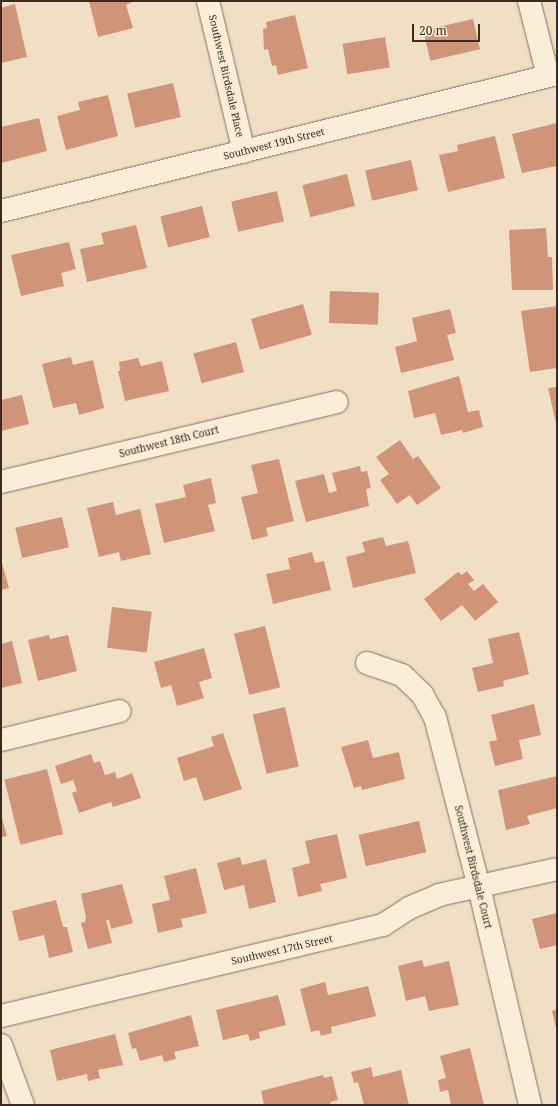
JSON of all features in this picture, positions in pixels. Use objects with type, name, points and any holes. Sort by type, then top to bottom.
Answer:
[{"type":"street","name":"Southwest Birdsdale Place","points":[[208,1],[244,152]]},
{"type":"street","points":[[529,1],[552,75]]},
{"type":"street","name":"Southwest 19th Street","points":[[1,211],[552,75]]},
{"type":"street","name":"Southwest 18th Court","points":[[1,482],[337,402]]},
{"type":"street","name":"Southwest Birdsdale Court","points":[[367,663],[402,675],[422,694],[435,717],[479,887],[530,1105]]},
{"type":"street","points":[[1,740],[120,710]]},
{"type":"street","name":"Southwest 17th Street","points":[[1,1016],[383,925],[409,908],[439,895],[557,869]]},
{"type":"street","points":[[1,1045],[23,1105]]},
{"type":"building","points":[[89,1],[134,1],[126,5],[133,28],[98,37]]},
{"type":"building","points":[[15,4],[27,57],[1,63],[1,8]]},
{"type":"building","points":[[295,15],[308,68],[278,75],[276,65],[272,66],[268,49],[264,50],[263,29],[267,28],[266,22]]},
{"type":"building","points":[[473,19],[480,49],[430,61],[423,30]]},
{"type":"building","points":[[385,37],[390,68],[347,74],[343,44]]},
{"type":"building","points":[[173,83],[181,117],[135,128],[127,94]]},
{"type":"building","points":[[108,95],[118,136],[66,150],[57,116],[80,110],[78,102]]},
{"type":"building","points":[[39,118],[47,151],[1,163],[1,127]]},
{"type":"building","points":[[557,123],[557,166],[522,173],[512,134]]},
{"type":"building","points":[[495,136],[505,178],[448,192],[439,155],[458,151],[457,145]]},
{"type":"building","points":[[411,160],[418,190],[372,201],[365,171]]},
{"type":"building","points":[[347,174],[355,206],[310,217],[302,185]]},
{"type":"building","points":[[277,191],[284,221],[238,232],[231,202]]},
{"type":"building","points":[[202,206],[210,237],[168,247],[160,216]]},
{"type":"building","points":[[136,225],[147,268],[87,282],[80,249],[104,244],[101,233]]},
{"type":"building","points":[[546,228],[548,257],[552,257],[553,290],[512,290],[509,230]]},
{"type":"building","points":[[69,242],[76,269],[61,273],[64,286],[21,296],[11,255]]},
{"type":"building","points":[[330,291],[379,293],[378,325],[329,323]]},
{"type":"building","points":[[303,304],[312,335],[260,350],[251,319]]},
{"type":"building","points":[[557,306],[557,368],[530,372],[521,311]]},
{"type":"building","points":[[450,309],[456,333],[447,335],[454,360],[401,373],[395,347],[417,341],[412,318]]},
{"type":"building","points":[[236,342],[244,372],[202,383],[193,353]]},
{"type":"building","points":[[71,357],[73,365],[93,360],[104,408],[79,415],[76,403],[53,408],[42,364]]},
{"type":"building","points":[[138,358],[141,366],[162,361],[169,391],[125,401],[118,371],[120,371],[119,362]]},
{"type":"building","points":[[459,376],[468,412],[479,410],[483,427],[463,433],[462,430],[441,435],[435,413],[414,418],[408,391]]},
{"type":"building","points":[[557,387],[557,423],[556,423],[548,388]]},
{"type":"building","points":[[22,395],[29,424],[1,431],[1,400]]},
{"type":"building","points":[[400,440],[413,459],[418,456],[441,488],[417,505],[410,495],[397,504],[380,480],[389,474],[376,457]]},
{"type":"building","points":[[279,459],[294,521],[266,528],[268,536],[252,540],[241,497],[258,493],[251,465]]},
{"type":"building","points":[[360,466],[361,472],[367,471],[371,488],[366,489],[369,506],[306,522],[295,481],[324,474],[329,493],[337,491],[332,473]]},
{"type":"building","points":[[211,478],[216,503],[208,505],[215,531],[164,543],[155,504],[186,497],[183,485]]},
{"type":"building","points":[[113,502],[116,515],[140,509],[151,554],[121,561],[119,552],[99,557],[87,508]]},
{"type":"building","points":[[62,517],[69,547],[22,558],[15,528]]},
{"type":"building","points":[[383,537],[386,546],[408,541],[416,573],[353,588],[346,557],[365,552],[362,542]]},
{"type":"building","points":[[312,552],[315,563],[324,561],[331,590],[273,604],[266,574],[290,569],[288,558]]},
{"type":"building","points":[[1,560],[9,588],[1,590]]},
{"type":"building","points":[[467,571],[474,580],[468,584],[474,591],[483,584],[498,602],[475,621],[462,605],[441,621],[424,599],[458,572],[462,575]]},
{"type":"building","points":[[112,607],[152,612],[147,653],[107,648]]},
{"type":"building","points":[[265,626],[280,687],[249,695],[234,634]]},
{"type":"building","points":[[519,632],[529,674],[503,681],[504,686],[478,692],[472,668],[493,663],[488,639]]},
{"type":"building","points":[[49,635],[50,639],[68,635],[77,671],[38,681],[28,640]]},
{"type":"building","points":[[12,641],[22,683],[1,688],[1,644]]},
{"type":"building","points":[[204,648],[212,678],[199,682],[204,698],[177,706],[171,685],[161,688],[154,662]]},
{"type":"building","points":[[534,704],[541,735],[519,740],[523,759],[495,766],[489,742],[497,740],[491,715]]},
{"type":"building","points":[[285,707],[299,766],[267,774],[253,714]]},
{"type":"building","points":[[223,733],[242,789],[204,801],[196,777],[184,781],[177,758],[214,746],[211,737]]},
{"type":"building","points":[[368,740],[373,758],[399,752],[405,779],[362,790],[361,786],[354,788],[341,747]]},
{"type":"building","points":[[91,754],[94,763],[100,761],[105,775],[115,772],[117,779],[132,773],[141,798],[113,807],[111,802],[79,813],[72,793],[77,791],[73,780],[61,784],[55,766]]},
{"type":"building","points":[[47,769],[63,834],[21,845],[4,780]]},
{"type":"building","points":[[557,776],[557,808],[527,816],[530,824],[506,830],[498,790]]},
{"type":"building","points":[[1,815],[7,836],[1,837]]},
{"type":"building","points":[[419,821],[426,852],[366,866],[359,835]]},
{"type":"building","points":[[337,834],[347,878],[320,884],[322,891],[298,897],[292,868],[310,863],[305,841]]},
{"type":"building","points":[[240,857],[242,865],[266,859],[276,902],[249,909],[244,885],[224,890],[217,863]]},
{"type":"building","points":[[196,868],[207,913],[181,919],[183,927],[158,933],[152,904],[170,900],[164,876]]},
{"type":"building","points":[[122,884],[133,923],[111,929],[109,920],[106,920],[112,943],[88,949],[81,923],[85,922],[86,917],[81,894]]},
{"type":"building","points":[[56,900],[63,927],[67,927],[73,952],[49,958],[44,935],[19,941],[12,911]]},
{"type":"building","points":[[557,913],[557,945],[540,949],[532,919]]},
{"type":"building","points":[[422,960],[424,967],[449,961],[459,1005],[429,1011],[425,996],[406,1001],[398,966]]},
{"type":"building","points":[[325,982],[328,995],[368,986],[376,1016],[331,1027],[332,1033],[321,1036],[319,1030],[311,1032],[300,989]]},
{"type":"building","points":[[278,995],[286,1025],[259,1032],[260,1038],[250,1041],[248,1034],[223,1040],[216,1010]]},
{"type":"building","points":[[557,1009],[557,1028],[556,1028],[552,1011]]},
{"type":"building","points":[[191,1015],[199,1046],[174,1052],[176,1059],[164,1062],[162,1055],[140,1061],[136,1048],[132,1049],[128,1033]]},
{"type":"building","points":[[115,1034],[123,1065],[98,1070],[100,1078],[88,1081],[87,1074],[57,1081],[50,1050]]},
{"type":"building","points":[[470,1048],[484,1105],[451,1105],[448,1090],[440,1092],[438,1080],[446,1078],[440,1056]]},
{"type":"building","points":[[371,1067],[373,1077],[401,1070],[409,1105],[364,1105],[358,1082],[354,1083],[351,1072]]},
{"type":"building","points":[[323,1075],[324,1078],[332,1076],[338,1100],[330,1102],[331,1105],[264,1105],[261,1091]]}]
